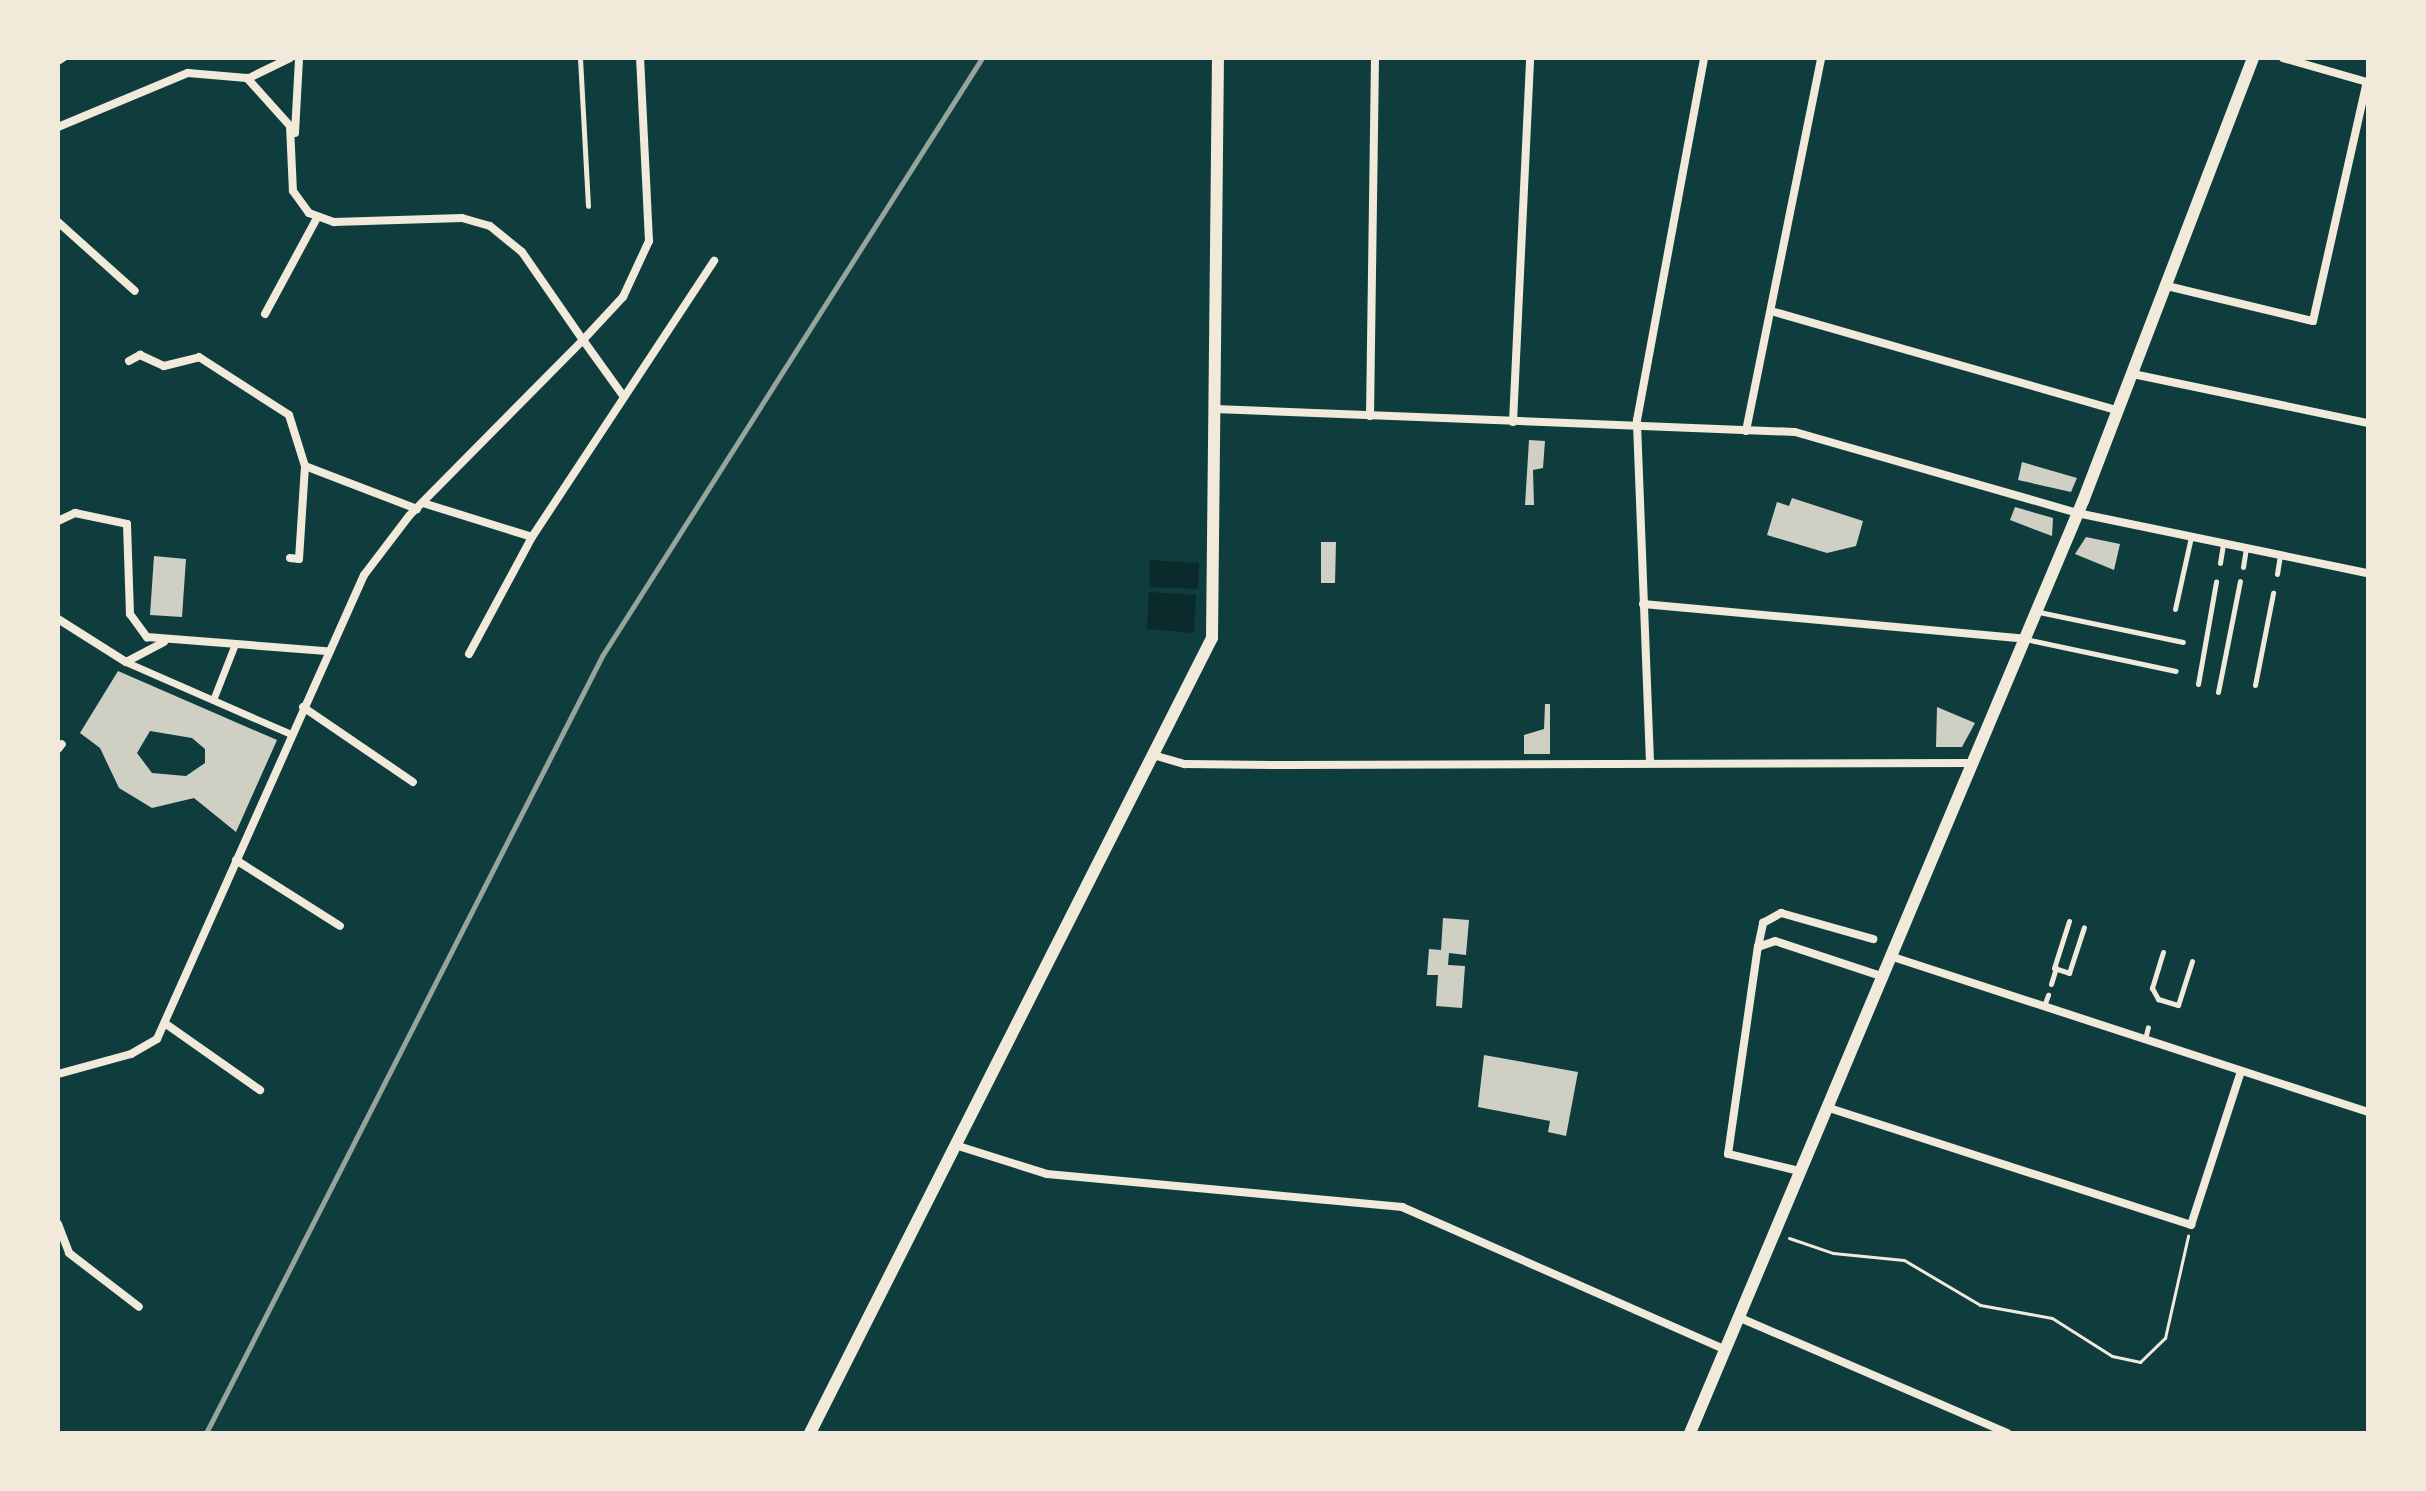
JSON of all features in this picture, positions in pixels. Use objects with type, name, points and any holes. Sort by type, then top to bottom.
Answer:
[{"type":"street","points":[[58,127],[188,73],[247,78],[264,76],[290,58]]},
{"type":"street","points":[[299,58],[293,191],[317,218],[462,218],[490,226],[522,252],[624,397]]},
{"type":"street","points":[[58,1074],[145,1049],[166,1024],[326,651],[372,562],[420,506],[623,297],[649,241],[640,58]]},
{"type":"street","points":[[810,1433],[1214,629],[1218,58]]},
{"type":"street","points":[[1370,416],[1375,58]]},
{"type":"street","points":[[1513,422],[1530,58]]},
{"type":"street","points":[[1650,762],[1638,427],[1704,58]]},
{"type":"street","points":[[1746,431],[1821,58]]},
{"type":"street","points":[[1690,1433],[2119,411],[2253,58]]},
{"type":"street","points":[[2167,286],[2313,321],[2367,82],[2283,58]]},
{"type":"street","points":[[247,78],[273,100],[295,138]]},
{"type":"street","points":[[265,314],[317,218]]},
{"type":"street","points":[[58,222],[135,291]]},
{"type":"street","points":[[469,654],[532,537],[714,261]]},
{"type":"street","points":[[1771,311],[2119,411]]},
{"type":"street","points":[[129,361],[140,355],[164,366],[199,357],[289,415],[305,466],[299,559],[290,558]]},
{"type":"street","points":[[2133,374],[2368,423]]},
{"type":"street","points":[[1215,409],[1746,431],[1818,437],[2077,513],[2368,573]]},
{"type":"street","points":[[305,466],[420,506],[532,537]]},
{"type":"street","points":[[58,521],[75,513],[127,524],[131,619],[142,634],[164,642],[326,651]]},
{"type":"street","points":[[1643,604],[2025,639]]},
{"type":"street","points":[[58,619],[126,662],[291,734]]},
{"type":"street","points":[[126,662],[164,642]]},
{"type":"street","points":[[213,700],[235,644]]},
{"type":"street","points":[[303,707],[413,782]]},
{"type":"street","points":[[1153,755],[1185,764],[1971,763]]},
{"type":"street","points":[[236,860],[340,926]]},
{"type":"street","points":[[1799,1171],[1728,1154],[1763,923],[1781,913],[1873,939]]},
{"type":"street","points":[[1758,947],[1775,941],[1881,976]]},
{"type":"street","points":[[1890,956],[2368,1112]]},
{"type":"street","points":[[166,1024],[260,1090]]},
{"type":"street","points":[[1826,1107],[2191,1225],[2241,1071]]},
{"type":"street","points":[[955,1145],[1047,1174],[1402,1207],[1724,1349]]},
{"type":"street","points":[[58,1224],[69,1253],[139,1307]]},
{"type":"street","points":[[1738,1317],[2007,1433]]},
{"type":"lane","points":[[58,62],[64,58]]},
{"type":"lane","points":[[580,58],[588,206]]},
{"type":"lane","points":[[2175,609],[2191,536]]},
{"type":"lane","points":[[2220,563],[2223,543]]},
{"type":"lane","points":[[2243,567],[2246,548]]},
{"type":"lane","points":[[2277,574],[2280,555]]},
{"type":"lane","points":[[2218,692],[2240,581]]},
{"type":"lane","points":[[2198,684],[2216,582]]},
{"type":"lane","points":[[2255,685],[2273,593]]},
{"type":"lane","points":[[2036,612],[2183,642]]},
{"type":"lane","points":[[2025,639],[2176,671]]},
{"type":"lane","points":[[2051,984],[2069,921]]},
{"type":"lane","points":[[2056,968],[2069,973],[2084,927]]},
{"type":"lane","points":[[2163,952],[2152,988],[2157,1002],[2178,1005],[2192,961]]},
{"type":"lane","points":[[2044,1007],[2048,995]]},
{"type":"lane","points":[[2144,1040],[2148,1027]]},
{"type":"path","points":[[1773,1232],[1833,1253],[1904,1260],[1980,1305],[2052,1318],[2112,1356],[2140,1362],[2165,1338],[2191,1225]]},
{"type":"water","points":[[1150,560],[1199,563],[1198,589],[1149,587]]},
{"type":"water","points":[[1149,592],[1196,595],[1194,633],[1147,629]]},
{"type":"building","points":[[1529,440],[1545,441],[1543,468],[1533,470],[1534,505],[1525,505]]},
{"type":"building","points":[[2022,462],[2077,478],[2071,492],[2018,480]]},
{"type":"building","points":[[1792,498],[1863,521],[1856,546],[1827,553],[1767,535],[1777,502],[1789,506]]},
{"type":"building","points":[[2015,507],[2053,518],[2052,536],[2010,520]]},
{"type":"building","points":[[2086,537],[2120,544],[2114,570],[2075,554]]},
{"type":"building","points":[[1321,542],[1336,542],[1335,583],[1321,583]]},
{"type":"building","points":[[154,556],[186,559],[182,617],[150,615]]},
{"type":"building","points":[[118,671],[277,740],[236,832],[194,798],[152,808],[119,788],[100,748],[80,733]],"holes":[[[150,731],[192,738],[205,749],[205,763],[186,776],[152,773],[137,753]]]},
{"type":"building","points":[[1545,704],[1550,704],[1550,754],[1524,754],[1524,735],[1544,729]]},
{"type":"building","points":[[1937,707],[1975,723],[1962,747],[1936,747]]},
{"type":"building","points":[[1443,918],[1469,920],[1466,955],[1449,953],[1448,965],[1465,966],[1462,1008],[1436,1006],[1438,975],[1427,975],[1429,949],[1441,950]]},
{"type":"building","points":[[1484,1055],[1578,1072],[1566,1136],[1548,1132],[1550,1121],[1478,1107]]},
{"type":"railway","points":[[206,1433],[602,656],[982,58]]}]
